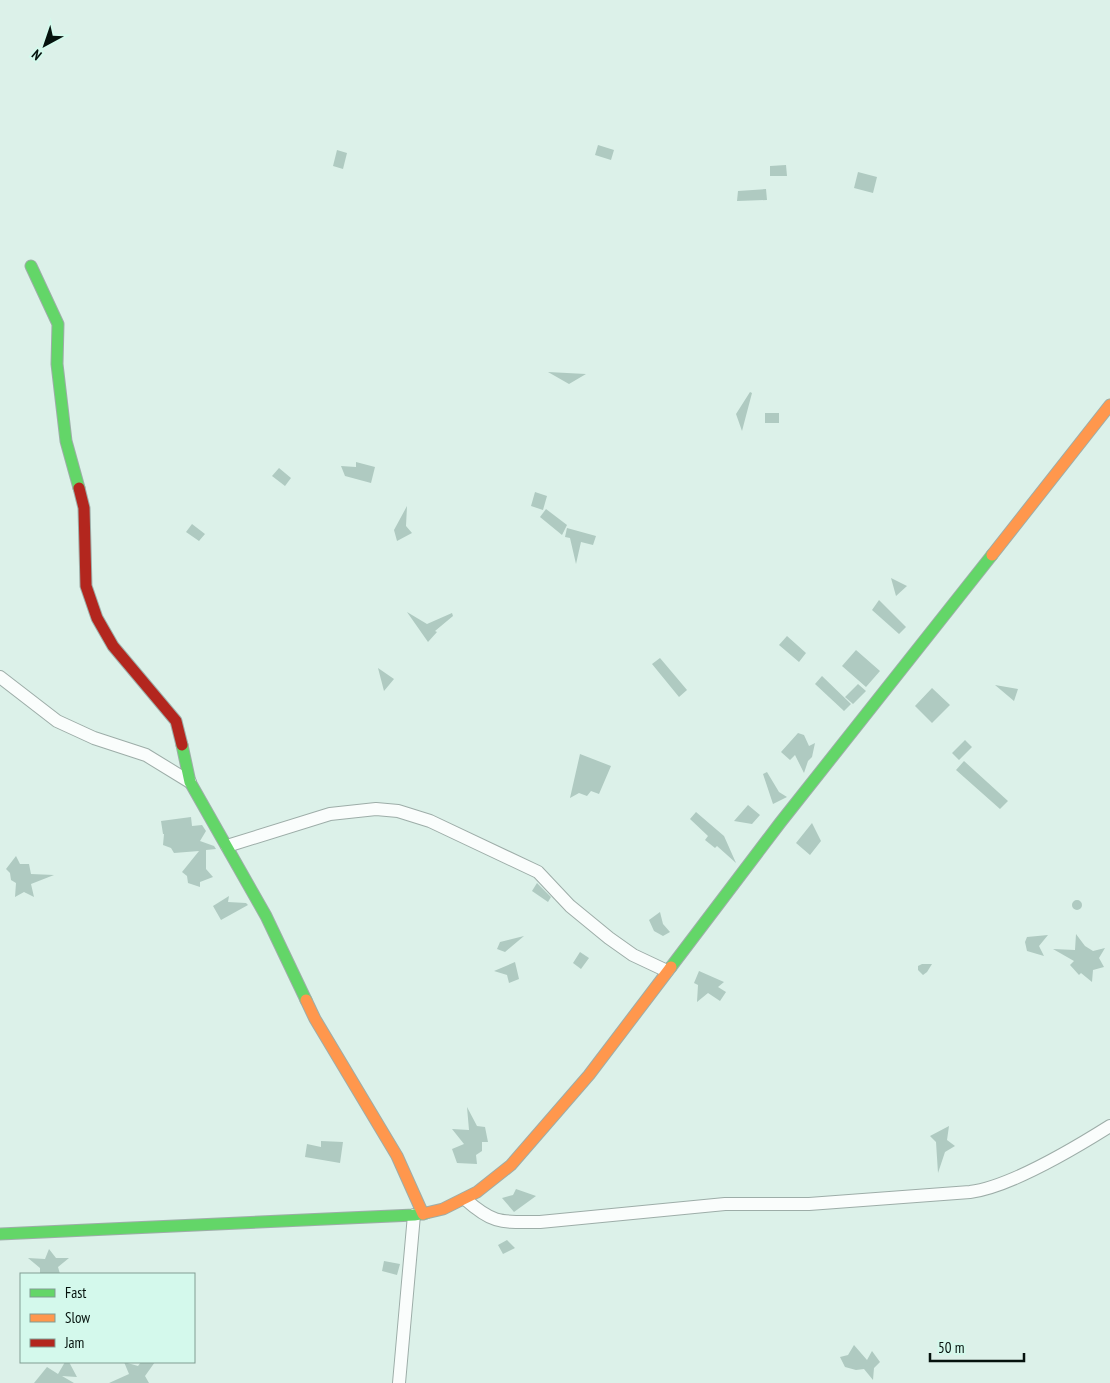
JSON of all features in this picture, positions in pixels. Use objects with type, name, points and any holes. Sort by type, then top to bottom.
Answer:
[{"type":"main road","points":[[31,266],[55,314],[58,324],[58,364],[64,404],[66,441],[84,514],[87,591],[97,618],[113,646],[176,722],[190,782],[266,916],[315,1019],[397,1156],[418,1214]]},
{"type":"main road","points":[[0,1234],[418,1214],[442,1209],[465,1199],[500,1174],[541,1132],[590,1075],[667,971],[1110,405]]},
{"type":"street","points":[[0,677],[57,721],[94,738],[146,755],[190,782]]},
{"type":"street","points":[[227,846],[330,814],[376,809],[398,811],[430,821],[538,872],[570,906],[609,938],[633,955],[667,971]]},
{"type":"street","points":[[465,1199],[487,1217],[509,1222],[540,1222],[725,1204],[808,1204],[970,1192],[1002,1183],[1086,1141],[1110,1126]]},
{"type":"street","points":[[399,1383],[418,1214]]},
{"type":"building","points":[[598,145],[614,150],[611,160],[595,155]]},
{"type":"building","points":[[337,150],[347,153],[343,169],[333,166]]},
{"type":"building","points":[[786,165],[787,176],[770,176],[770,166]]},
{"type":"building","points":[[858,172],[877,177],[873,193],[854,188]]},
{"type":"building","points":[[766,189],[767,200],[737,201],[738,191]]},
{"type":"building","points":[[548,372],[586,374],[569,384]]},
{"type":"building","points":[[750,392],[752,393],[742,431],[736,414]]},
{"type":"building","points":[[765,413],[779,413],[779,423],[765,423]]},
{"type":"building","points":[[356,462],[375,467],[371,483],[345,476],[341,466],[356,467]]},
{"type":"building","points":[[279,468],[291,478],[285,486],[272,476]]},
{"type":"building","points":[[535,492],[547,496],[543,510],[531,506]]},
{"type":"building","points":[[407,506],[406,526],[412,533],[397,541],[394,530]]},
{"type":"building","points":[[546,509],[567,525],[562,535],[540,517]]},
{"type":"building","points":[[192,524],[205,534],[199,541],[186,532]]},
{"type":"building","points":[[567,528],[596,536],[593,545],[581,542],[576,564],[570,538],[565,537]]},
{"type":"building","points":[[891,578],[907,586],[896,596]]},
{"type":"building","points":[[879,600],[906,627],[899,634],[872,610]]},
{"type":"building","points":[[407,612],[427,624],[452,613],[453,616],[435,631],[437,632],[428,642]]},
{"type":"building","points":[[787,636],[806,653],[799,662],[779,645]]},
{"type":"building","points":[[856,650],[880,671],[866,687],[842,666]]},
{"type":"building","points":[[660,658],[687,690],[679,697],[652,664]]},
{"type":"building","points":[[378,668],[394,679],[384,691]]},
{"type":"building","points":[[822,676],[851,704],[844,711],[815,684]]},
{"type":"building","points":[[858,684],[866,691],[853,704],[845,697]]},
{"type":"building","points":[[995,685],[1018,689],[1014,701]]},
{"type":"building","points":[[932,688],[950,705],[932,723],[915,706]]},
{"type":"building","points":[[798,733],[804,735],[809,746],[815,743],[812,757],[808,761],[804,773],[795,755],[790,760],[781,752]]},
{"type":"building","points":[[965,740],[972,747],[959,760],[952,753]]},
{"type":"building","points":[[580,754],[611,766],[599,794],[591,791],[587,796],[579,793],[570,798]]},
{"type":"building","points":[[964,761],[1008,801],[1000,809],[956,770]]},
{"type":"building","points":[[767,772],[779,792],[787,797],[773,804],[763,774]]},
{"type":"building","points":[[748,805],[760,815],[752,824],[734,821]]},
{"type":"building","points":[[696,812],[724,836],[736,863],[717,846],[715,848],[705,840],[708,836],[690,819]]},
{"type":"building","points":[[191,817],[192,826],[202,825],[206,831],[200,841],[214,846],[216,849],[206,850],[206,869],[213,877],[200,882],[200,887],[188,883],[187,876],[182,872],[199,851],[174,853],[171,848],[163,845],[164,834],[161,821]]},
{"type":"building","points":[[812,823],[821,841],[810,855],[796,843]]},
{"type":"building","points":[[16,856],[20,864],[29,864],[31,874],[54,875],[31,884],[34,897],[24,892],[15,897],[16,883],[11,880],[10,873],[6,869]]},
{"type":"building","points":[[537,883],[551,897],[548,902],[532,891]]},
{"type":"building","points":[[229,896],[228,902],[246,903],[248,905],[221,920],[213,906]]},
{"type":"building","points":[[1075,900],[1079,900],[1082,905],[1081,909],[1075,910],[1072,907],[1072,903]]},
{"type":"building","points":[[660,912],[663,924],[670,932],[663,936],[654,931],[649,920]]},
{"type":"building","points":[[1076,934],[1085,946],[1093,951],[1105,948],[1099,958],[1104,967],[1093,970],[1092,982],[1081,973],[1079,975],[1070,965],[1074,961],[1053,949],[1075,950]]},
{"type":"building","points":[[1048,935],[1039,946],[1044,956],[1027,951],[1025,942],[1027,937]]},
{"type":"building","points":[[524,936],[505,952],[497,949],[500,942]]},
{"type":"building","points":[[580,952],[589,958],[581,969],[573,963]]},
{"type":"building","points":[[515,962],[519,979],[509,983],[507,975],[494,971]]},
{"type":"building","points":[[932,964],[923,975],[918,970],[918,966]]},
{"type":"building","points":[[699,971],[724,982],[718,987],[726,992],[720,1001],[708,993],[697,1002],[698,985],[694,983]]},
{"type":"building","points":[[467,1107],[477,1126],[485,1127],[488,1142],[482,1142],[482,1151],[476,1155],[477,1164],[457,1163],[452,1149],[464,1144],[452,1129],[469,1130]]},
{"type":"building","points":[[949,1126],[947,1140],[955,1146],[945,1152],[938,1173],[936,1142],[930,1136]]},
{"type":"building","points":[[321,1141],[343,1142],[340,1163],[305,1157],[307,1144],[321,1147]]},
{"type":"building","points":[[516,1189],[536,1196],[514,1212],[502,1198],[513,1195]]},
{"type":"building","points":[[507,1240],[515,1248],[503,1254],[498,1245]]},
{"type":"building","points":[[49,1249],[56,1258],[69,1258],[58,1267],[60,1273],[40,1273],[40,1268],[28,1258],[45,1259]]},
{"type":"building","points":[[384,1261],[400,1264],[397,1275],[382,1271]]},
{"type":"building","points":[[854,1345],[867,1360],[872,1351],[880,1362],[874,1368],[873,1380],[864,1369],[856,1370],[845,1367],[840,1357],[848,1355]]},
{"type":"building","points":[[64,1363],[70,1363],[77,1377],[62,1376],[74,1383],[34,1383],[47,1367],[58,1374]]},
{"type":"building","points":[[124,1363],[138,1366],[140,1363],[154,1363],[145,1376],[149,1383],[109,1383],[129,1374]]},
{"type":"traffic: fast","points":[[31,266],[58,324],[57,364],[66,441],[79,488]]},
{"type":"traffic: fast","points":[[671,967],[780,823],[992,555]]},
{"type":"traffic: fast","points":[[182,745],[190,782],[266,916],[306,1000]]},
{"type":"traffic: fast","points":[[0,1234],[426,1213]]},
{"type":"traffic: slow","points":[[992,555],[1110,405]]},
{"type":"traffic: slow","points":[[426,1213],[443,1209],[477,1192],[511,1165],[589,1075],[671,967]]},
{"type":"traffic: slow","points":[[306,1000],[315,1019],[397,1156],[423,1214]]},
{"type":"traffic: jam","points":[[79,488],[84,508],[86,586],[97,618],[113,646],[176,721],[182,745]]}]
